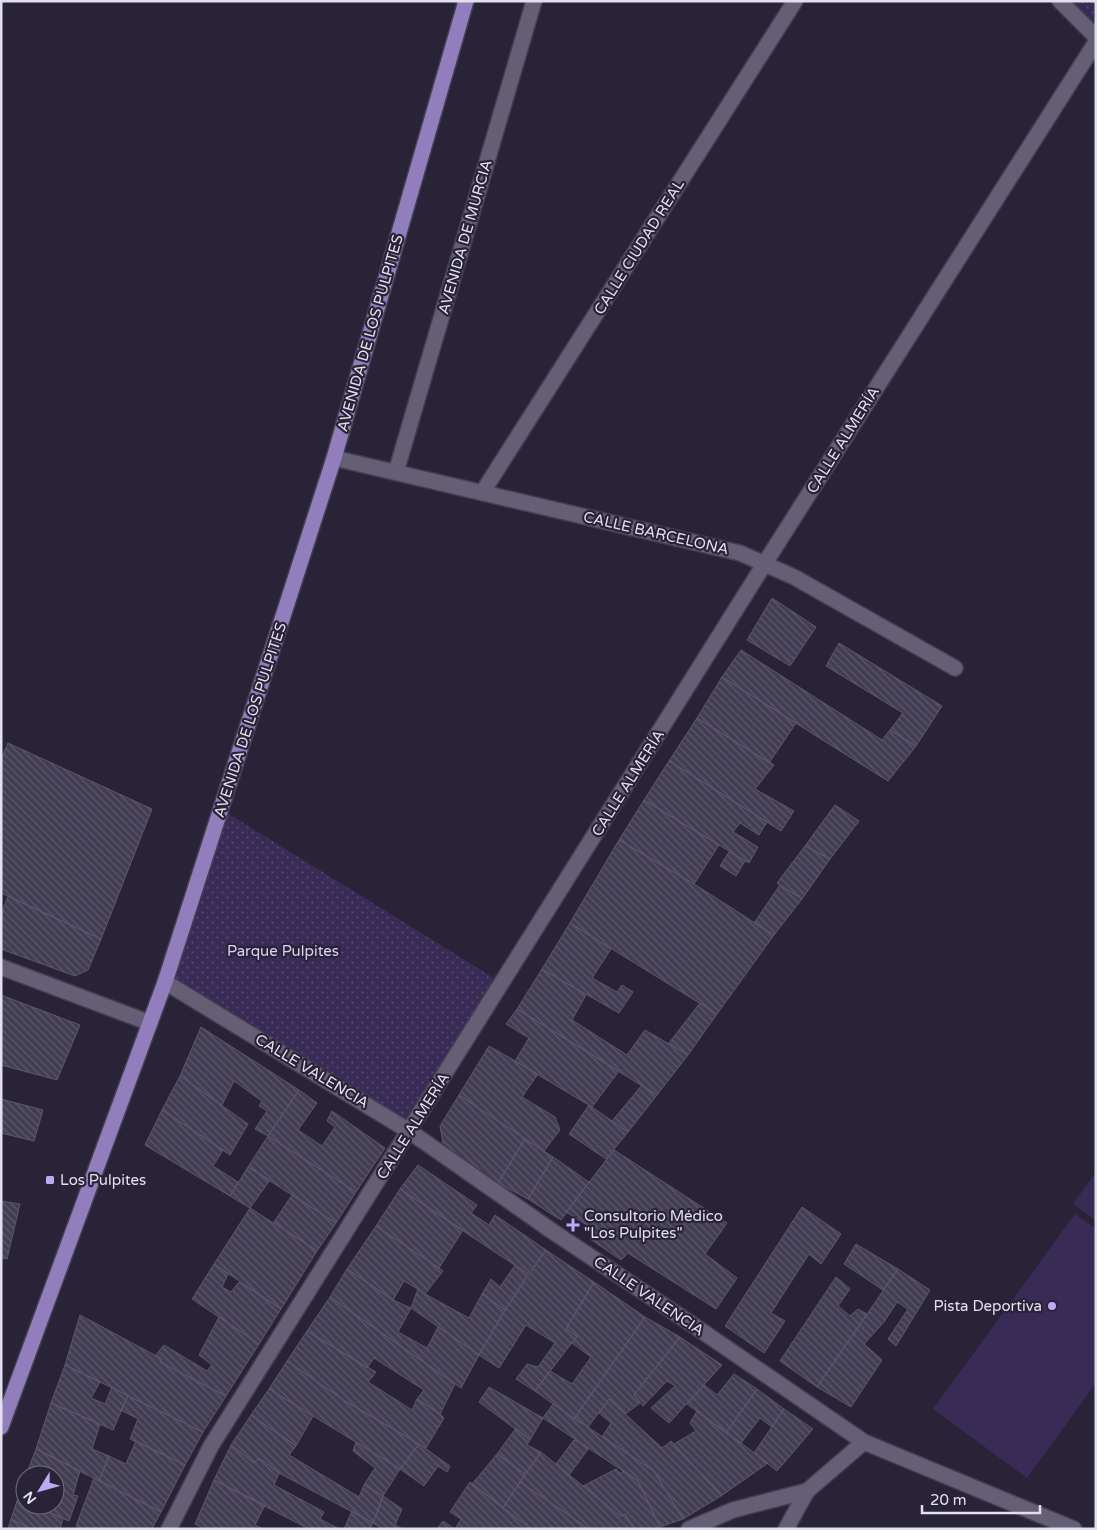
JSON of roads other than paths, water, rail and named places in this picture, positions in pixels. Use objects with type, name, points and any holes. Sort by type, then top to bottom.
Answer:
[{"type":"main road","name":"AVENIDA DE LOS PULPITES","points":[[1,1428],[166,982],[334,458],[466,1]]},
{"type":"street","name":"AVENIDA DE MURCIA","points":[[396,472],[534,1]]},
{"type":"street","name":"CALLE CIUDAD REAL","points":[[482,492],[795,1]]},
{"type":"street","points":[[1060,1],[1096,37]]},
{"type":"street","name":"CALLE ALMERÍA","points":[[168,1529],[211,1446],[765,563],[1096,42]]},
{"type":"street","name":"CALLE BARCELONA","points":[[334,458],[740,553],[794,577],[955,668]]},
{"type":"street","points":[[1,967],[150,1023]]},
{"type":"street","name":"CALLE VALENCIA","points":[[166,982],[409,1131],[552,1231],[864,1442],[1074,1529]]},
{"type":"street","points":[[786,1529],[807,1490],[864,1442]]},
{"type":"street","points":[[689,1529],[732,1510],[807,1490]]},
{"type":"place","name":"Los Pulpites","points":[[50,1180]]},
{"type":"place","name":"Consultorio Médico \"Los Pulpites\"","points":[[573,1225]]},
{"type":"place","name":"Pista Deportiva","points":[[1052,1306]]},
{"type":"park label","name":"Parque Pulpites","points":[[283,951]]}]
